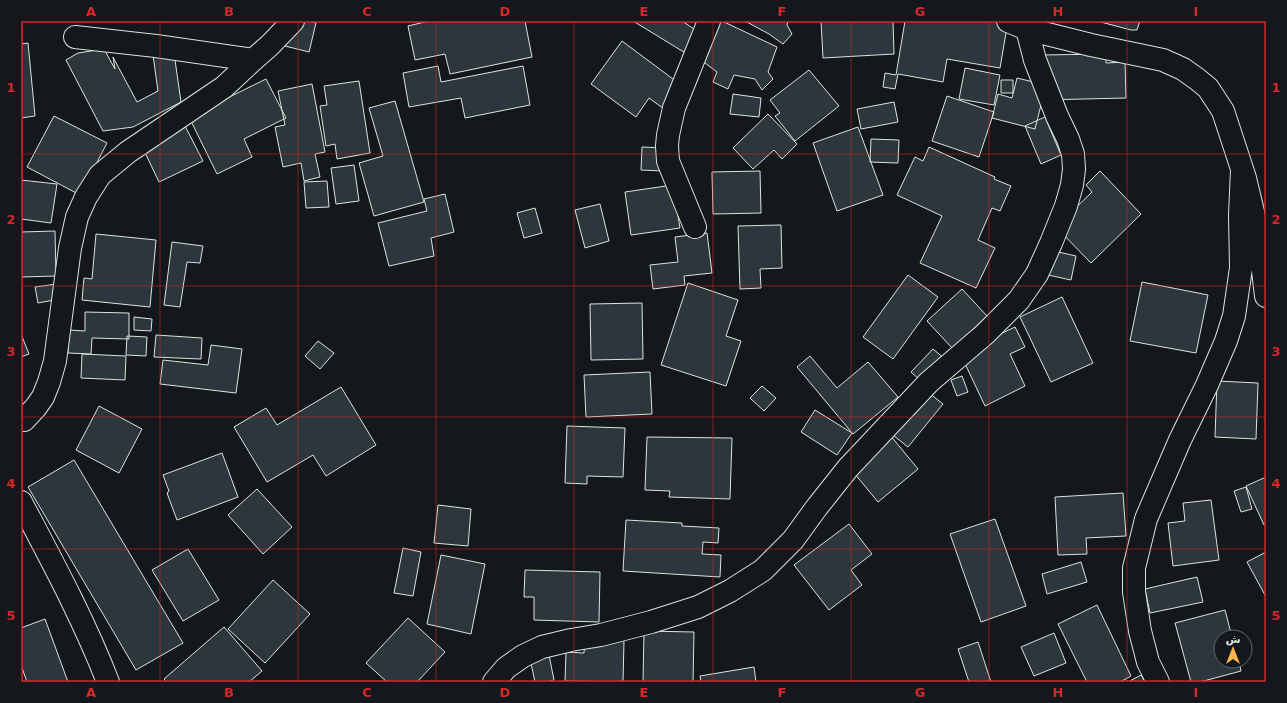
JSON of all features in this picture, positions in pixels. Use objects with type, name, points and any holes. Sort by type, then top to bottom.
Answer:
[{"type":"street","points":[[22,423],[43,397],[49,382],[55,361],[70,248],[76,216],[100,175],[128,152],[224,87],[270,45],[293,21]]},
{"type":"street","points":[[695,227],[668,160],[667,146],[674,108],[709,21]]},
{"type":"street","points":[[1018,25],[1091,45],[1163,60],[1183,69],[1208,88],[1223,111],[1242,169],[1259,237],[1266,296]]},
{"type":"street","points":[[494,682],[506,668],[524,656],[542,648],[651,622],[698,607],[730,591],[763,570],[793,540],[848,468],[929,382],[985,334],[1019,300],[1037,274],[1051,243],[1066,206],[1072,185],[1074,169],[1073,154],[1068,139],[1057,116],[1035,60],[1018,25]]},
{"type":"street","points":[[75,36],[253,60]]},
{"type":"street","points":[[1158,682],[1148,662],[1140,631],[1134,592],[1134,568],[1146,519],[1180,440],[1207,385],[1226,341],[1234,316],[1241,268],[1240,215],[1242,169]]},
{"type":"street","points":[[21,502],[72,600],[96,651],[108,682]]},
{"type":"building","points":[[291,21],[309,21],[316,23],[309,52],[285,46]]},
{"type":"building","points":[[429,21],[525,21],[532,57],[450,74],[445,54],[415,60],[408,26]]},
{"type":"building","points":[[633,21],[682,21],[700,33],[687,54]]},
{"type":"building","points":[[719,21],[722,21],[777,47],[768,72],[773,79],[762,90],[755,79],[734,75],[728,89],[713,82],[717,72],[701,60]]},
{"type":"building","points":[[745,21],[788,21],[787,25],[792,34],[783,44],[769,34]]},
{"type":"building","points":[[821,21],[893,21],[894,54],[823,58]]},
{"type":"building","points":[[905,21],[1008,21],[1000,68],[947,59],[943,82],[898,74],[895,89],[883,87],[885,73],[896,75]]},
{"type":"building","points":[[1097,21],[1140,21],[1137,30],[1131,30]]},
{"type":"building","points":[[622,41],[681,85],[664,109],[649,98],[636,117],[591,84]]},
{"type":"building","points":[[28,43],[35,116],[21,118],[21,44]]},
{"type":"building","points":[[104,49],[115,69],[113,57],[137,102],[158,91],[153,55],[174,53],[181,102],[133,127],[103,131],[66,60],[78,53]]},
{"type":"building","points":[[1106,54],[1106,63],[1125,62],[1126,98],[1041,100],[1041,55]]},
{"type":"building","points":[[438,66],[441,82],[523,66],[530,105],[465,118],[461,98],[409,107],[403,73]]},
{"type":"building","points":[[965,68],[1000,75],[994,105],[959,99]]},
{"type":"building","points":[[809,70],[839,106],[795,141],[775,116],[780,113],[770,100]]},
{"type":"building","points":[[1017,78],[1046,85],[1035,129],[992,118],[998,94],[1012,98]]},
{"type":"building","points":[[266,79],[286,118],[244,139],[252,157],[217,174],[189,117]]},
{"type":"building","points":[[1001,80],[1013,80],[1013,93],[1001,93]]},
{"type":"building","points":[[359,81],[370,153],[337,159],[335,144],[326,146],[320,106],[327,105],[324,86]]},
{"type":"building","points":[[312,84],[325,152],[315,154],[320,177],[304,181],[301,163],[283,167],[275,127],[285,125],[278,91]]},
{"type":"building","points":[[733,94],[761,98],[759,117],[730,114]]},
{"type":"building","points":[[947,96],[994,112],[979,157],[932,141]]},
{"type":"building","points":[[395,101],[424,202],[374,216],[359,163],[383,156],[369,108]]},
{"type":"building","points":[[894,102],[898,122],[861,129],[857,109]]},
{"type":"building","points":[[768,114],[797,144],[782,159],[774,150],[753,169],[733,148]]},
{"type":"building","points":[[54,116],[107,143],[80,195],[27,167]]},
{"type":"building","points":[[1045,117],[1061,155],[1041,164],[1025,126]]},
{"type":"building","points":[[184,124],[203,161],[159,182],[141,144]]},
{"type":"building","points":[[858,127],[883,195],[837,211],[813,143]]},
{"type":"building","points":[[871,139],[899,140],[898,163],[870,162]]},
{"type":"building","points":[[642,147],[665,148],[664,171],[641,170]]},
{"type":"building","points":[[929,147],[995,177],[994,179],[1011,186],[1000,211],[992,208],[978,240],[995,248],[976,288],[920,263],[942,216],[897,195],[915,157],[923,161]]},
{"type":"building","points":[[354,165],[359,201],[336,204],[331,168]]},
{"type":"building","points":[[760,171],[761,213],[713,214],[712,172]]},
{"type":"building","points":[[1100,171],[1141,214],[1091,263],[1056,227],[1092,192],[1086,185]]},
{"type":"building","points":[[21,180],[57,184],[51,223],[21,219]]},
{"type":"building","points":[[327,181],[329,207],[306,208],[304,182]]},
{"type":"building","points":[[673,185],[680,228],[631,235],[625,192]]},
{"type":"building","points":[[445,194],[454,232],[431,238],[434,256],[389,266],[378,223],[427,211],[424,199]]},
{"type":"building","points":[[600,204],[609,241],[585,248],[575,210]]},
{"type":"building","points":[[535,208],[542,233],[524,238],[517,213]]},
{"type":"building","points":[[781,225],[782,268],[760,269],[761,288],[740,289],[738,226]]},
{"type":"building","points":[[55,231],[56,276],[21,277],[21,232]]},
{"type":"building","points":[[707,233],[712,273],[684,276],[685,285],[653,289],[650,265],[678,262],[675,237]]},
{"type":"building","points":[[96,234],[156,240],[150,307],[82,300],[84,278],[92,279]]},
{"type":"building","points":[[172,242],[203,246],[200,263],[187,262],[180,307],[164,305]]},
{"type":"building","points":[[1045,249],[1076,256],[1071,280],[1039,273]]},
{"type":"building","points":[[908,275],[938,297],[893,359],[863,337]]},
{"type":"building","points":[[1142,282],[1208,295],[1196,353],[1130,341]]},
{"type":"building","points":[[688,283],[738,300],[726,336],[741,341],[726,386],[661,365]]},
{"type":"building","points":[[57,284],[59,299],[38,303],[35,287]]},
{"type":"building","points":[[962,289],[987,316],[953,349],[927,321]]},
{"type":"building","points":[[1062,297],[1093,363],[1051,382],[1020,317]]},
{"type":"building","points":[[642,303],[643,359],[591,360],[590,304]]},
{"type":"building","points":[[85,312],[129,313],[129,339],[92,338],[91,354],[68,353],[69,330],[85,331]]},
{"type":"building","points":[[134,317],[152,319],[151,331],[134,330]]},
{"type":"building","points":[[1015,327],[1025,347],[1010,354],[1025,386],[985,406],[960,353]]},
{"type":"building","points":[[21,334],[29,354],[21,357]]},
{"type":"building","points":[[156,335],[202,338],[201,359],[154,357]]},
{"type":"building","points":[[127,336],[147,337],[146,356],[126,355]]},
{"type":"building","points":[[318,341],[334,353],[320,369],[305,356]]},
{"type":"building","points":[[211,345],[242,349],[236,393],[160,384],[163,360],[208,365]]},
{"type":"building","points":[[933,349],[945,359],[923,383],[911,372]]},
{"type":"building","points":[[82,354],[126,356],[125,380],[81,378]]},
{"type":"building","points":[[810,356],[837,388],[868,362],[898,397],[853,434],[797,367]]},
{"type":"building","points":[[650,372],[652,414],[586,417],[584,375]]},
{"type":"building","points":[[962,376],[968,392],[957,396],[951,380]]},
{"type":"building","points":[[1217,381],[1258,383],[1256,439],[1215,437]]},
{"type":"building","points":[[919,385],[943,404],[908,447],[884,428]]},
{"type":"building","points":[[762,386],[776,398],[764,411],[750,398]]},
{"type":"building","points":[[341,387],[376,445],[326,476],[313,455],[267,482],[234,427],[266,408],[277,425]]},
{"type":"building","points":[[99,406],[142,429],[119,473],[76,450]]},
{"type":"building","points":[[815,410],[852,433],[837,455],[801,432]]},
{"type":"building","points":[[567,426],[625,428],[623,477],[587,476],[587,484],[565,483]]},
{"type":"building","points":[[890,435],[918,469],[878,502],[850,468]]},
{"type":"building","points":[[647,437],[732,438],[730,499],[669,497],[670,491],[645,490]]},
{"type":"building","points":[[222,453],[238,497],[177,520],[167,493],[169,491],[163,475]]},
{"type":"building","points":[[74,460],[183,643],[136,670],[28,487]]},
{"type":"building","points":[[1266,477],[1266,525],[1264,525],[1246,486]]},
{"type":"building","points":[[1246,487],[1252,509],[1241,512],[1234,491]]},
{"type":"building","points":[[257,489],[292,527],[263,554],[228,515]]},
{"type":"building","points":[[1123,493],[1126,536],[1086,538],[1087,554],[1058,555],[1055,497]]},
{"type":"building","points":[[1211,500],[1219,560],[1173,566],[1168,523],[1185,521],[1183,503]]},
{"type":"building","points":[[438,505],[471,509],[468,546],[434,543]]},
{"type":"building","points":[[995,519],[1026,606],[981,622],[950,534]]},
{"type":"building","points":[[626,520],[682,523],[682,526],[719,528],[718,543],[703,542],[702,554],[721,555],[720,577],[623,571]]},
{"type":"building","points":[[849,524],[872,554],[851,570],[862,585],[829,610],[794,565]]},
{"type":"building","points":[[403,548],[421,552],[413,596],[394,593]]},
{"type":"building","points":[[188,549],[219,600],[183,621],[152,570]]},
{"type":"building","points":[[1266,552],[1266,597],[1247,562]]},
{"type":"building","points":[[441,555],[485,564],[471,634],[427,624]]},
{"type":"building","points":[[1081,562],[1087,582],[1047,594],[1042,574]]},
{"type":"building","points":[[525,570],[600,572],[599,622],[534,620],[534,597],[524,597]]},
{"type":"building","points":[[1197,577],[1203,602],[1150,613],[1145,589]]},
{"type":"building","points":[[273,580],[310,614],[265,663],[228,629]]},
{"type":"building","points":[[1097,605],[1131,676],[1120,682],[1087,682],[1058,624]]},
{"type":"building","points":[[1225,610],[1230,629],[1213,629],[1213,669],[1241,669],[1241,671],[1200,682],[1191,682],[1175,623]]},
{"type":"building","points":[[408,618],[445,652],[417,682],[387,682],[366,663]]},
{"type":"building","points":[[45,619],[68,682],[27,682],[21,665],[21,628]]},
{"type":"building","points":[[224,627],[262,671],[249,682],[167,682],[164,679]]},
{"type":"building","points":[[644,631],[694,632],[693,682],[643,682]]},
{"type":"building","points":[[1054,633],[1066,663],[1034,676],[1021,647]]},
{"type":"building","points":[[585,638],[624,640],[623,682],[565,681],[566,652],[584,653]]},
{"type":"building","points":[[978,642],[991,682],[969,682],[958,649]]},
{"type":"building","points":[[548,650],[554,680],[535,682],[529,654]]},
{"type":"building","points":[[754,667],[756,682],[701,682],[700,676]]},
{"type":"building","points":[[1141,675],[1145,682],[1128,682]]}]
